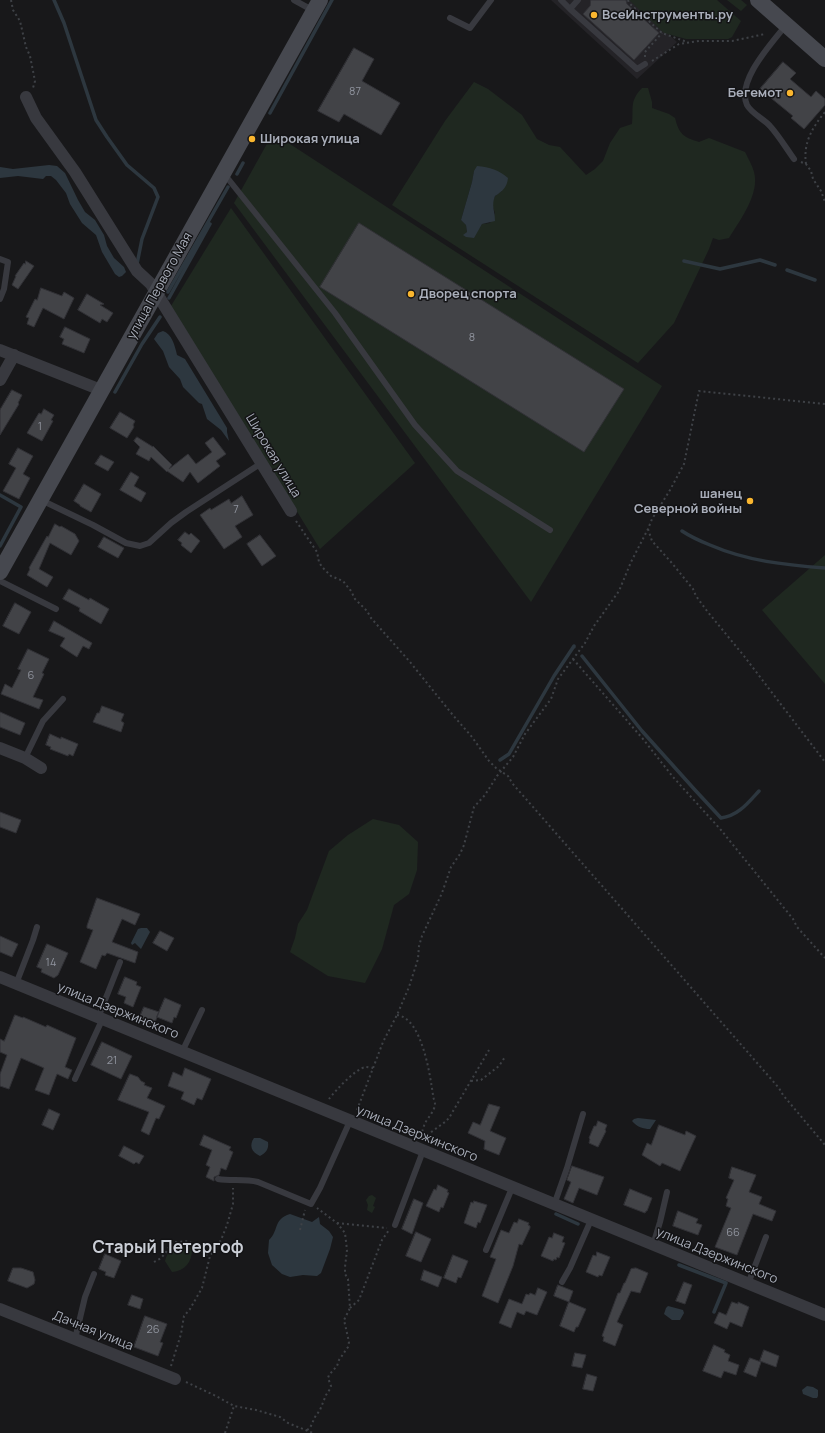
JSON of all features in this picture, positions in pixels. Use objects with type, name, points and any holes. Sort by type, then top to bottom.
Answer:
[{"type":"street","points":[[758,0],[825,59]]},
{"type":"street","name":"улица Первого Мая","points":[[0,572],[317,6]]},
{"type":"street","name":"Широкая улица","points":[[28,102],[36,118],[74,172],[137,271],[151,284],[239,426],[260,464],[291,512]]},
{"type":"street","points":[[0,350],[102,390]]},
{"type":"street","points":[[0,380],[14,356]]},
{"type":"street","points":[[0,748],[25,758],[41,768]]},
{"type":"street","name":"улица Дзержинского","points":[[0,977],[825,1315]]},
{"type":"street","name":"Дачная улица","points":[[0,1309],[171,1378]]},
{"type":"lane","points":[[294,0],[317,6]]},
{"type":"lane","points":[[450,18],[470,28],[491,0]]},
{"type":"lane","points":[[561,0],[637,69],[645,64]]},
{"type":"lane","points":[[570,9],[578,0]]},
{"type":"lane","points":[[786,25],[757,62],[747,84],[745,95],[748,106],[770,126],[794,159]]},
{"type":"lane","points":[[223,173],[334,313],[415,425],[457,471],[550,530]]},
{"type":"lane","points":[[0,259],[8,262],[4,289],[0,299]]},
{"type":"lane","points":[[40,500],[93,524],[126,543],[140,546],[149,543],[171,523],[186,512],[260,464]]},
{"type":"lane","points":[[0,581],[56,609]]},
{"type":"lane","points":[[25,758],[43,721],[63,699]]},
{"type":"lane","points":[[16,984],[33,940],[36,927]]},
{"type":"lane","points":[[75,1079],[100,1019],[120,962]]},
{"type":"lane","points":[[182,1052],[202,1010]]},
{"type":"lane","points":[[554,1205],[583,1114]]},
{"type":"lane","points":[[218,1179],[249,1180],[258,1182],[311,1204],[320,1188],[350,1121]]},
{"type":"lane","points":[[395,1225],[423,1151]]},
{"type":"lane","points":[[486,1250],[512,1188]]},
{"type":"lane","points":[[653,1245],[667,1192]]},
{"type":"lane","points":[[562,1282],[570,1268],[591,1220]]},
{"type":"lane","points":[[748,1284],[766,1236]]},
{"type":"lane","points":[[75,1339],[85,1297],[94,1274]]},
{"type":"path","points":[[11,0],[12,10],[20,21],[26,47],[30,56],[35,81],[28,102]]},
{"type":"path","points":[[628,0],[629,3],[662,33],[688,42]]},
{"type":"path","points":[[662,33],[645,52],[645,64],[679,44],[688,42],[732,41],[765,34]]},
{"type":"path","points":[[825,112],[811,132],[805,154],[806,164],[811,171],[816,185],[821,191],[825,202]]},
{"type":"path","points":[[794,159],[806,164]]},
{"type":"path","points":[[350,1121],[354,1117],[362,1100],[383,1042],[397,1015],[416,963],[422,936],[444,889],[451,867],[464,845],[472,811],[486,795],[497,776],[513,757],[525,734],[551,699],[558,679],[585,643],[594,626],[619,591],[652,519],[684,464],[699,391],[825,404]]},
{"type":"path","points":[[291,512],[317,552],[319,562],[322,567],[330,576],[343,582],[351,591],[355,599],[368,612],[371,618],[410,662],[428,686],[472,737],[489,761],[508,776],[512,783],[779,1088],[783,1095],[825,1145]]},
{"type":"path","points":[[648,529],[652,541],[668,557],[693,589],[696,596],[707,611],[744,656],[825,762]]},
{"type":"path","points":[[573,658],[643,739],[673,777],[721,830],[793,919],[797,927],[825,958]]},
{"type":"path","points":[[397,1015],[402,1015],[408,1020],[423,1045],[433,1084],[435,1104],[424,1125],[419,1141],[449,1118],[489,1050]]},
{"type":"path","points":[[472,1081],[481,1080],[499,1066],[505,1057]]},
{"type":"path","points":[[324,1110],[329,1099],[360,1069],[366,1067],[373,1068]]},
{"type":"path","points":[[234,1180],[233,1204],[227,1225],[221,1240],[210,1256],[202,1288],[182,1319],[181,1334],[171,1378],[187,1382],[234,1406],[256,1410],[280,1417],[288,1423],[313,1433]]},
{"type":"path","points":[[311,1204],[337,1223],[345,1232],[348,1250],[345,1274],[348,1279],[350,1308]]},
{"type":"path","points":[[300,1230],[303,1216]]},
{"type":"path","points":[[307,1430],[310,1428],[330,1389],[331,1386],[328,1378],[329,1375],[337,1366],[348,1347],[349,1342],[344,1320],[350,1308],[360,1300],[382,1240],[390,1229],[337,1223]]},
{"type":"path","points":[[154,1262],[161,1258],[170,1245],[176,1242],[188,1241],[210,1256]]},
{"type":"path","points":[[225,1433],[234,1406]]},
{"type":"shaded area","points":[[551,0],[631,0],[677,42],[637,79]]},
{"type":"shaded area","points":[[629,0],[717,0],[741,21],[732,37],[728,39],[686,39],[664,33]]},
{"type":"shaded area","points":[[727,0],[741,0],[747,5],[741,11]]},
{"type":"shaded area","points":[[474,82],[488,89],[522,115],[537,139],[549,145],[560,147],[586,175],[603,161],[610,143],[620,128],[632,124],[635,97],[642,88],[648,88],[652,108],[669,114],[675,118],[678,128],[685,136],[699,142],[709,138],[745,152],[754,172],[755,180],[752,198],[729,238],[719,240],[713,238],[674,323],[638,363],[392,205],[445,121]],"holes":[[[474,171],[502,191],[495,196],[492,204],[495,213],[490,223],[482,224],[477,232],[464,235],[467,232],[466,225],[461,220]]]},
{"type":"shaded area","name":"Дворец спорта","points":[[273,133],[662,386],[531,602],[234,203]]},
{"type":"shaded area","points":[[49,165],[57,166],[65,173],[85,212],[95,220],[104,235],[107,246],[114,258],[124,267],[126,272],[122,276],[119,277],[115,274],[102,252],[96,235],[82,223],[70,204],[66,193],[56,180],[51,176],[46,176],[43,179],[18,176],[0,178],[0,167],[13,169]]},
{"type":"shaded area","points":[[477,166],[494,169],[508,178],[506,186],[495,196],[494,199],[493,205],[495,221],[482,224],[474,238],[463,235],[467,232],[466,225],[461,220],[474,171]]},
{"type":"shaded area","points":[[231,208],[415,463],[320,549],[171,306]]},
{"type":"shaded area","points":[[163,331],[171,338],[177,355],[185,359],[227,428],[229,441],[221,430],[207,419],[202,404],[199,403],[183,387],[180,379],[169,367],[163,351],[154,339],[158,333]]},
{"type":"shaded area","points":[[825,555],[825,684],[762,610]]},
{"type":"shaded area","points":[[373,819],[399,825],[418,842],[417,870],[409,894],[394,905],[382,949],[365,983],[328,976],[290,952],[298,924],[307,910],[329,851],[348,835]]},
{"type":"shaded area","points":[[147,928],[150,932],[141,949],[135,943],[132,945],[131,943],[138,929]]},
{"type":"shaded area","points":[[638,1118],[656,1120],[650,1129],[647,1129],[638,1126],[632,1121]]},
{"type":"shaded area","points":[[254,1138],[260,1138],[268,1142],[267,1150],[260,1156],[251,1146]]},
{"type":"shaded area","points":[[372,1195],[376,1198],[373,1206],[375,1207],[372,1213],[367,1210],[368,1205],[366,1200]]},
{"type":"shaded area","points":[[290,1214],[312,1222],[319,1217],[320,1224],[329,1231],[333,1237],[321,1273],[317,1276],[303,1275],[290,1277],[282,1274],[272,1265],[268,1253],[269,1240],[281,1219]]},
{"type":"shaded area","points":[[183,1243],[187,1244],[192,1249],[191,1258],[184,1268],[172,1272],[165,1261],[167,1255],[171,1250]]},
{"type":"shaded area","points":[[668,1306],[683,1310],[684,1313],[680,1320],[672,1320],[664,1314]]},
{"type":"shaded area","points":[[807,1386],[818,1390],[817,1398],[803,1394],[802,1390]]},
{"type":"building","points":[[591,0],[626,0],[627,4],[659,33],[634,60],[583,14],[590,6]]},
{"type":"building","points":[[354,48],[374,59],[362,81],[400,103],[381,135],[344,114],[339,122],[318,111]]},
{"type":"building","points":[[783,62],[796,73],[790,79],[811,97],[816,91],[825,99],[825,105],[804,129],[791,118],[793,116],[760,89]]},
{"type":"building","points":[[359,223],[624,389],[584,452],[320,287]]},
{"type":"building","points":[[26,261],[34,266],[18,289],[12,285],[15,276]]},
{"type":"building","points":[[41,288],[62,296],[64,292],[74,298],[64,319],[43,308],[34,327],[27,324],[29,318],[26,317],[35,299],[37,300]]},
{"type":"building","points":[[87,294],[104,304],[100,305],[113,313],[107,322],[102,319],[100,323],[78,310]]},
{"type":"building","points":[[65,327],[90,339],[84,353],[62,344],[64,339],[60,337]]},
{"type":"building","points":[[12,390],[22,395],[18,403],[19,404],[0,435],[0,410]]},
{"type":"building","points":[[44,409],[54,415],[51,420],[53,421],[42,441],[27,433],[39,413],[41,414]]},
{"type":"building","points":[[120,412],[135,421],[133,425],[134,427],[127,438],[110,428]]},
{"type":"building","points":[[137,437],[153,446],[172,465],[169,469],[188,454],[196,464],[212,452],[205,443],[213,437],[226,454],[216,461],[220,466],[198,483],[190,472],[183,482],[167,472],[151,457],[149,461],[136,454],[140,447],[134,441]]},
{"type":"building","points":[[18,448],[33,456],[23,474],[30,478],[19,499],[3,491],[16,468],[9,464]]},
{"type":"building","points":[[101,455],[114,462],[108,471],[95,464]]},
{"type":"building","points":[[131,472],[139,477],[134,486],[146,493],[141,502],[120,490]]},
{"type":"building","points":[[84,484],[101,494],[91,512],[74,501]]},
{"type":"building","points":[[242,496],[253,515],[235,526],[242,537],[224,549],[200,515],[210,508],[211,510],[229,499],[231,503]]},
{"type":"building","points":[[55,524],[75,534],[79,541],[71,555],[50,543],[39,569],[53,577],[47,587],[27,575],[30,569],[29,568]]},
{"type":"building","points":[[185,532],[189,535],[191,533],[200,541],[191,553],[181,545],[182,543],[178,540]]},
{"type":"building","points":[[260,535],[276,556],[262,566],[247,544]]},
{"type":"building","points":[[104,537],[124,548],[118,558],[98,547]]},
{"type":"building","points":[[69,589],[89,600],[90,598],[109,609],[101,624],[79,611],[80,608],[63,599]]},
{"type":"building","points":[[15,603],[31,612],[19,634],[3,626]]},
{"type":"building","points":[[54,621],[92,643],[89,649],[83,646],[77,657],[60,646],[65,638],[49,631]]},
{"type":"building","points":[[28,649],[49,659],[42,673],[44,674],[33,697],[43,700],[39,709],[1,694],[5,684],[12,688],[21,670],[18,669]]},
{"type":"building","points":[[102,706],[124,714],[121,721],[124,723],[121,732],[93,722]]},
{"type":"building","points":[[0,712],[25,723],[20,735],[0,727]]},
{"type":"building","points":[[50,734],[78,744],[73,756],[69,754],[68,756],[50,749],[51,747],[46,745]]},
{"type":"building","points":[[0,812],[21,820],[16,833],[0,827]]},
{"type":"building","points":[[97,898],[140,914],[135,925],[122,919],[112,942],[138,952],[135,963],[107,953],[105,956],[102,955],[96,969],[80,962],[93,930],[87,928],[87,926]]},
{"type":"building","points":[[160,931],[174,938],[167,951],[153,943]]},
{"type":"building","points":[[0,936],[18,944],[12,957],[0,952]]},
{"type":"building","points":[[47,944],[68,953],[58,975],[54,978],[41,972],[42,969],[37,967]]},
{"type":"building","points":[[125,977],[137,982],[136,985],[141,987],[133,1007],[124,1003],[126,997],[118,994]]},
{"type":"building","points":[[165,998],[181,1005],[176,1018],[174,1017],[172,1023],[157,1017]]},
{"type":"building","points":[[144,1007],[159,1012],[154,1025],[139,1019]]},
{"type":"building","points":[[15,1015],[46,1027],[47,1025],[76,1038],[65,1067],[72,1070],[68,1079],[57,1074],[49,1095],[35,1090],[44,1068],[21,1058],[9,1089],[0,1086],[0,1074],[7,1055],[0,1052],[0,1039],[4,1041]]},
{"type":"building","points":[[102,1042],[132,1056],[121,1079],[91,1065]]},
{"type":"building","points":[[185,1068],[211,1079],[202,1100],[197,1098],[194,1105],[181,1099],[184,1092],[168,1086],[173,1072],[182,1076]]},
{"type":"building","points":[[130,1074],[138,1077],[145,1083],[144,1085],[152,1088],[147,1098],[165,1106],[159,1119],[156,1118],[149,1135],[141,1131],[149,1112],[118,1100]]},
{"type":"building","points":[[489,1104],[500,1107],[490,1131],[506,1138],[499,1155],[484,1149],[485,1141],[468,1133],[473,1122],[480,1125]]},
{"type":"building","points":[[49,1109],[60,1114],[53,1130],[42,1125]]},
{"type":"building","points":[[598,1121],[607,1125],[606,1131],[598,1147],[589,1143],[589,1138]]},
{"type":"building","points":[[659,1125],[685,1135],[686,1131],[696,1136],[680,1171],[662,1163],[660,1166],[642,1155],[647,1143],[651,1145]]},
{"type":"building","points":[[204,1135],[231,1147],[229,1150],[233,1152],[226,1170],[221,1168],[219,1175],[214,1177],[214,1181],[206,1177],[210,1167],[206,1165],[212,1150],[200,1145]]},
{"type":"building","points":[[124,1146],[144,1156],[139,1164],[136,1162],[134,1164],[119,1156]]},
{"type":"building","points":[[572,1166],[604,1177],[597,1195],[579,1188],[573,1203],[564,1199],[571,1182],[567,1180]]},
{"type":"building","points":[[732,1167],[756,1175],[749,1192],[762,1197],[759,1204],[776,1211],[772,1221],[753,1214],[737,1255],[715,1247],[731,1208],[726,1206],[728,1199],[726,1198],[734,1180],[729,1178]]},
{"type":"building","points":[[438,1185],[448,1190],[447,1192],[449,1193],[443,1208],[441,1207],[439,1212],[426,1206],[434,1189],[436,1190]]},
{"type":"building","points":[[630,1189],[652,1198],[645,1213],[624,1205]]},
{"type":"building","points":[[414,1199],[423,1203],[412,1234],[402,1229]]},
{"type":"building","points":[[474,1201],[487,1205],[480,1223],[478,1222],[476,1228],[464,1223],[471,1202],[473,1203]]},
{"type":"building","points":[[678,1211],[698,1219],[696,1223],[702,1225],[698,1235],[673,1226]]},
{"type":"building","points":[[519,1219],[529,1223],[528,1225],[530,1228],[522,1245],[519,1244],[513,1266],[498,1303],[482,1296],[496,1259],[490,1257],[501,1230],[509,1233],[514,1222],[517,1223]]},
{"type":"building","points":[[416,1232],[431,1239],[421,1262],[406,1256]]},
{"type":"building","points":[[554,1233],[564,1237],[562,1242],[565,1243],[559,1258],[557,1257],[556,1260],[554,1259],[553,1261],[541,1256],[549,1237],[552,1238]]},
{"type":"building","points":[[597,1252],[610,1257],[602,1276],[599,1275],[598,1277],[586,1272],[593,1255],[596,1256]]},
{"type":"building","points":[[105,1254],[121,1261],[114,1278],[105,1275],[106,1272],[99,1269]]},
{"type":"building","points":[[453,1255],[468,1261],[461,1278],[458,1277],[456,1283],[444,1278]]},
{"type":"building","points":[[13,1268],[21,1268],[33,1272],[35,1280],[34,1284],[27,1288],[8,1281]]},
{"type":"building","points":[[636,1268],[648,1273],[640,1293],[631,1291],[617,1322],[623,1325],[615,1346],[603,1341],[604,1337],[602,1336],[618,1293],[620,1293],[631,1269]]},
{"type":"building","points":[[424,1270],[442,1277],[438,1287],[421,1280]]},
{"type":"building","points":[[684,1282],[692,1285],[685,1304],[676,1301]]},
{"type":"building","points":[[558,1285],[573,1291],[569,1302],[554,1296]]},
{"type":"building","points":[[538,1288],[547,1292],[537,1315],[526,1311],[524,1315],[517,1312],[511,1328],[499,1323],[509,1299],[522,1304],[526,1294],[529,1295],[530,1293],[535,1295]]},
{"type":"building","points":[[132,1295],[143,1299],[140,1309],[128,1305]]},
{"type":"building","points":[[569,1302],[586,1309],[578,1327],[576,1327],[574,1332],[560,1326]]},
{"type":"building","points":[[732,1302],[738,1304],[738,1302],[749,1307],[742,1327],[730,1322],[727,1329],[714,1323],[719,1312],[726,1315]]},
{"type":"building","points":[[145,1316],[167,1324],[160,1342],[163,1343],[158,1356],[134,1347]]},
{"type":"building","points":[[714,1345],[725,1350],[724,1352],[730,1355],[728,1361],[739,1365],[736,1375],[724,1371],[721,1378],[703,1371]]},
{"type":"building","points":[[764,1350],[779,1356],[776,1367],[760,1361]]},
{"type":"building","points":[[575,1353],[586,1355],[582,1368],[572,1366]]},
{"type":"building","points":[[750,1358],[761,1362],[756,1377],[744,1372]]},
{"type":"building","points":[[587,1374],[597,1377],[593,1391],[583,1389]]},
{"type":"waterway","points":[[54,0],[64,23],[96,120],[127,165],[154,188],[158,197],[142,239],[137,264]]},
{"type":"waterway","points":[[270,113],[332,0]]},
{"type":"waterway","points":[[237,174],[243,163]]},
{"type":"waterway","points":[[168,292],[228,187]]},
{"type":"waterway","points":[[169,298],[210,224]]},
{"type":"waterway","points":[[684,261],[720,269],[760,260],[775,265]]},
{"type":"waterway","points":[[787,270],[815,280]]},
{"type":"waterway","points":[[115,392],[142,344],[160,317]]},
{"type":"waterway","points":[[0,495],[21,507],[0,546]]},
{"type":"waterway","points":[[682,531],[703,542],[752,559],[781,564],[825,568]]},
{"type":"waterway","points":[[500,760],[509,754],[554,676],[574,647]]},
{"type":"waterway","points":[[582,656],[642,731],[721,818],[738,812],[759,791]]},
{"type":"waterway","points":[[556,1214],[578,1224]]},
{"type":"waterway","points":[[679,1265],[726,1283],[714,1312]]},
{"type":"place","name":"ВсеИнструменты.ру","points":[[594,15]]},
{"type":"place","name":"Бегемот","points":[[790,93]]},
{"type":"place","name":"Широкая улица","points":[[252,139]]},
{"type":"place","name":"Дворец спорта","points":[[411,294]]},
{"type":"place","name":"шанец Северной войны","points":[[750,501]]},
{"type":"district","name":"Старый Петергоф","points":[[168,1248]]}]
